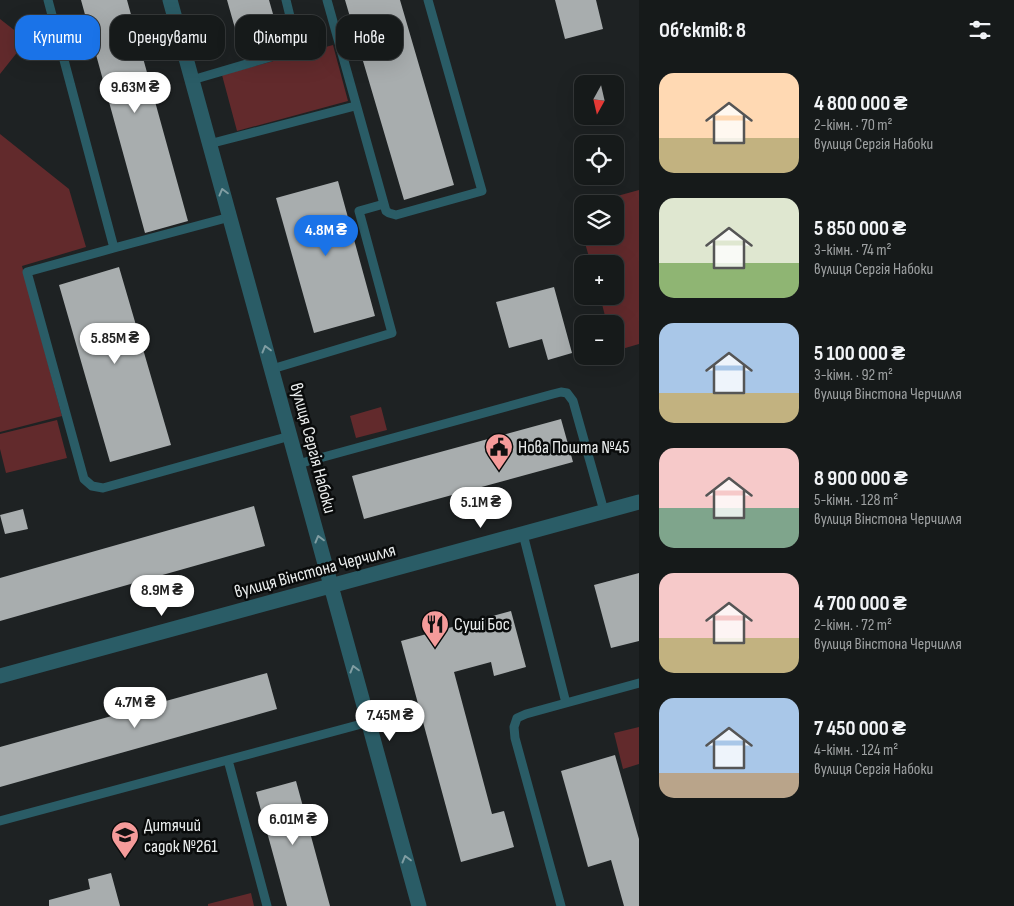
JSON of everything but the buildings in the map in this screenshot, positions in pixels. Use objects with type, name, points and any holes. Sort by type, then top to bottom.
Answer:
[{"type":"street","name":"вулиця Сергія Набоки","points":[[170,0],[419,906]]},
{"type":"street","name":"вулиця Вінстона Черчилля","points":[[0,676],[639,502]]},
{"type":"lane","points":[[48,0],[114,248]]},
{"type":"lane","points":[[192,80],[298,49],[286,0]]},
{"type":"lane","points":[[327,0],[386,211],[396,214],[482,191],[428,0]]},
{"type":"lane","points":[[210,144],[356,106]]},
{"type":"lane","points":[[272,369],[392,333],[359,211],[384,204]]},
{"type":"lane","points":[[230,217],[27,272],[84,479],[92,486],[103,488],[290,436]]},
{"type":"lane","points":[[298,464],[553,394],[566,393],[573,401],[604,511]]},
{"type":"lane","points":[[523,534],[566,702]]},
{"type":"lane","points":[[561,906],[515,738],[514,728],[517,718],[566,702],[639,683]]},
{"type":"lane","points":[[0,821],[369,722]]},
{"type":"lane","points":[[228,760],[267,906]]},
{"type":"shaded area","points":[[0,19],[15,31],[15,55],[0,74]]},
{"type":"shaded area","points":[[333,45],[348,101],[237,131],[222,75],[278,60],[326,60],[326,47]]},
{"type":"shaded area","points":[[0,134],[69,189],[86,247],[22,266],[62,416],[0,432]]},
{"type":"shaded area","points":[[639,190],[639,344],[624,348],[624,315],[605,315],[602,305],[624,305],[624,255],[588,255],[586,245],[624,245],[624,195],[621,195]]},
{"type":"shaded area","points":[[381,407],[387,430],[356,438],[350,416]]},
{"type":"shaded area","points":[[57,420],[67,458],[6,473],[0,449],[0,434]]},
{"type":"shaded area","points":[[639,727],[639,764],[623,769],[614,733]]},
{"type":"shaded area","points":[[251,893],[254,906],[208,906],[208,904]]},
{"type":"place","name":"Нова Пошта №45","points":[[499,471]]},
{"type":"place","name":"Суші Бос","points":[[435,648]]},
{"type":"place","name":"Дитячий садок №261","points":[[125,859]]}]
